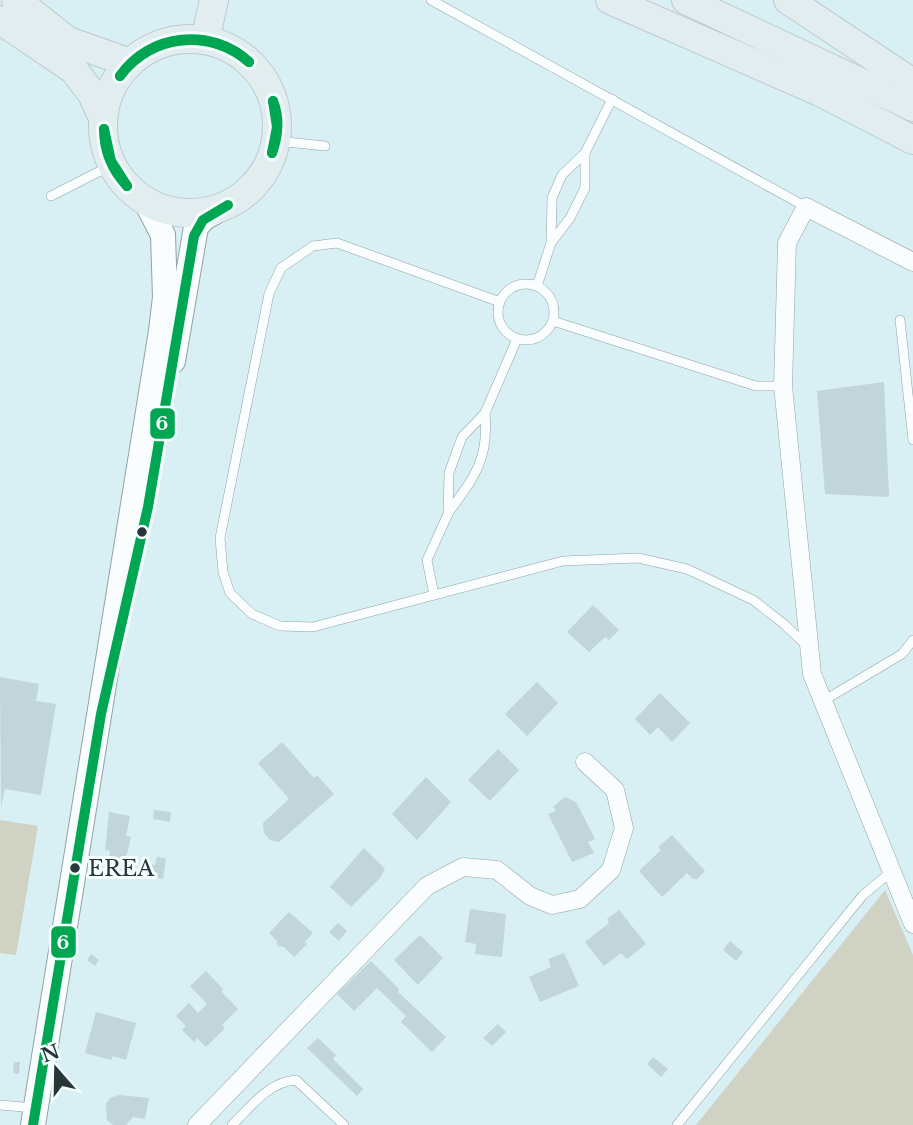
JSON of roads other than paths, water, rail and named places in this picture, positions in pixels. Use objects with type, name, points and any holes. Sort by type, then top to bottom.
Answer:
[{"type":"main road","points":[[16,0],[68,41],[130,63]]},
{"type":"main road","points":[[205,40],[214,0]]},
{"type":"main road","points":[[610,0],[820,92],[913,140]]},
{"type":"main road","points":[[686,0],[793,48],[913,107]]},
{"type":"main road","points":[[788,0],[913,83]]},
{"type":"main road","points":[[0,20],[74,70],[92,94],[103,118]]},
{"type":"main road","points":[[101,714],[148,507],[196,227],[204,218],[228,205],[251,189],[267,167],[277,141],[277,114],[269,88],[253,65],[231,48],[205,40],[178,40],[152,47],[130,63],[117,79],[108,97],[103,118],[104,142],[112,165],[126,185],[145,200],[165,209],[186,213],[207,212],[228,205]]},
{"type":"main road","points":[[34,1117],[101,714],[165,297],[163,235],[145,200]]},
{"type":"street","points":[[913,262],[806,207],[787,243],[783,386],[812,674],[913,924]]},
{"type":"street","points":[[197,1125],[428,886],[463,867],[496,870],[530,896],[552,905],[580,899],[596,885],[611,870],[624,828],[615,790],[584,762]]},
{"type":"lane","points":[[431,0],[806,207]]},
{"type":"lane","points":[[537,286],[551,243],[552,198],[562,175],[585,153],[612,99]]},
{"type":"lane","points":[[277,141],[325,146]]},
{"type":"lane","points":[[551,243],[570,218],[585,188],[585,153]]},
{"type":"lane","points":[[51,196],[112,165]]},
{"type":"lane","points":[[500,302],[337,243],[313,246],[281,268],[269,294],[220,538],[223,572],[230,593],[252,614],[280,626],[313,627],[563,561],[638,558],[687,569],[753,600],[784,624],[810,650]]},
{"type":"lane","points":[[516,286],[537,286],[551,299],[554,308],[553,321],[545,334],[537,339],[517,340],[502,328],[499,319],[500,302],[508,291],[516,286]]},
{"type":"lane","points":[[900,320],[913,440]]},
{"type":"lane","points":[[553,321],[756,386],[783,386]]},
{"type":"lane","points":[[448,513],[449,473],[462,437],[485,413],[517,340]]},
{"type":"lane","points":[[434,595],[427,560],[448,513],[477,474],[487,437],[485,413]]},
{"type":"lane","points":[[823,701],[902,654],[913,640]]},
{"type":"lane","points":[[677,1125],[863,895],[891,872]]},
{"type":"lane","points":[[232,1125],[268,1090],[285,1081],[296,1080],[344,1125]]},
{"type":"lane","points":[[0,1105],[34,1117]]},
{"type":"place","name":"EREA","points":[[75,868]]}]
